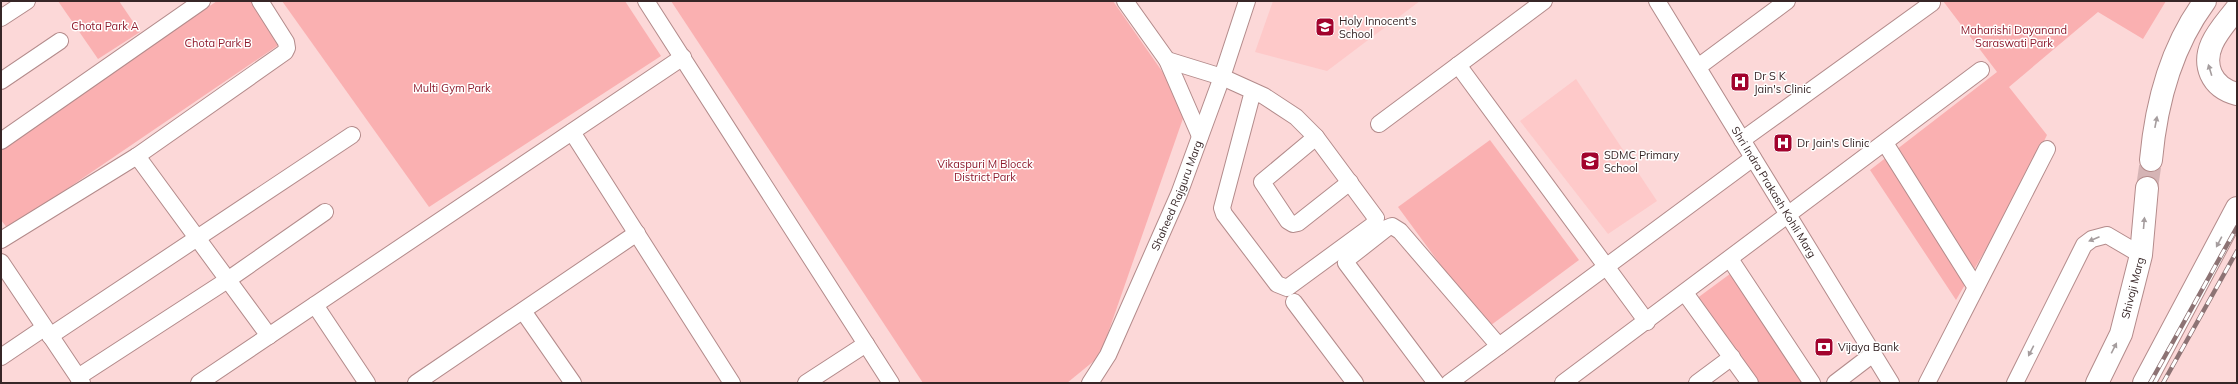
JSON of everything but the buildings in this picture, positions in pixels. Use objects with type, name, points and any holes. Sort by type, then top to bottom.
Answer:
[{"type":"main road","points":[[2151,160],[2154,133],[2166,79],[2188,29],[2205,1]]},
{"type":"main road","points":[[2237,8],[2213,39],[2207,59],[2209,69],[2216,82],[2228,91],[2237,94]]},
{"type":"main road","name":"Shivaji Marg","points":[[2097,383],[2121,334],[2141,255],[2147,188]]},
{"type":"main road","points":[[2144,383],[2237,208]]},
{"type":"street","points":[[1,18],[27,1]]},
{"type":"street","points":[[1,141],[202,1]]},
{"type":"street","points":[[1,240],[137,156],[286,50],[286,42],[260,1]]},
{"type":"street","points":[[646,1],[684,57],[891,383]]},
{"type":"street","points":[[1125,1],[1167,60],[1200,136]]},
{"type":"street","name":"Shaheed Rajguru Marg","points":[[1090,383],[1108,355],[1179,194],[1222,76],[1247,1]]},
{"type":"street","points":[[1379,124],[1544,1]]},
{"type":"street","points":[[1698,67],[1787,1]]},
{"type":"street","name":"Shri Indra Prakash Kohli Marg","points":[[1660,2],[1742,140],[1891,383]]},
{"type":"street","points":[[1742,140],[1932,3]]},
{"type":"street","points":[[1,81],[60,41]]},
{"type":"street","points":[[199,383],[684,57]]},
{"type":"street","points":[[1167,60],[1222,76],[1253,91],[1280,106],[1316,137],[1376,218],[1373,224],[1287,288],[1277,284],[1224,214],[1222,208],[1253,91]]},
{"type":"street","points":[[1458,65],[1646,322]]},
{"type":"street","points":[[1563,383],[1686,293],[1981,70]]},
{"type":"street","points":[[572,132],[732,383]]},
{"type":"street","points":[[1,357],[47,332],[197,238],[352,135]]},
{"type":"street","points":[[1316,137],[1262,182],[1288,221],[1294,224],[1298,223],[1350,182]]},
{"type":"street","points":[[1885,143],[1975,286]]},
{"type":"street","points":[[1927,383],[1975,286],[2047,149]]},
{"type":"street","points":[[137,156],[229,279],[269,336]]},
{"type":"street","points":[[1449,383],[1753,158]]},
{"type":"street","points":[[1,262],[80,380],[325,212]]},
{"type":"street","points":[[1436,383],[1346,263],[1350,257],[1387,228],[1392,226],[1400,230],[1499,346]]},
{"type":"street","points":[[416,383],[637,233]]},
{"type":"street","points":[[2015,383],[2084,245],[2092,239],[2107,235],[2141,255]]},
{"type":"street","points":[[1730,259],[1812,383]]},
{"type":"street","points":[[1686,293],[1750,383]]},
{"type":"street","points":[[1294,302],[1355,383]]},
{"type":"street","points":[[315,305],[367,383]]},
{"type":"street","points":[[523,311],[573,383]]},
{"type":"street","points":[[806,383],[866,344]]},
{"type":"street","points":[[1835,383],[1873,354]]},
{"type":"street","points":[[1697,383],[1732,357]]},
{"type":"shaded area","name":"Holy Innocent's School","points":[[1273,1],[1420,1],[1327,71],[1255,52]]},
{"type":"shaded area","name":"SDMC Primary School","points":[[1576,79],[1657,201],[1608,234],[1520,121]]},
{"type":"green space","name":"Chota Park A","points":[[58,1],[119,1],[140,32],[98,59]]},
{"type":"green space","name":"Chota Park B","points":[[217,1],[253,1],[283,42],[8,229],[1,220],[1,148]]},
{"type":"green space","name":"Multi Gym Park","points":[[282,1],[625,1],[661,56],[429,207]]},
{"type":"green space","name":"Vikaspuri M Blocck District Park","points":[[671,1],[1113,1],[1187,107],[1100,356],[1067,383],[923,383]]},
{"type":"green space","name":"Maharishi Dayanand Saraswati Park","points":[[1943,1],[2166,1],[2143,39],[2098,12],[2009,87],[2047,135],[2016,198],[1956,300],[1870,170],[1997,72]]},
{"type":"green space","points":[[1490,140],[1579,260],[1487,328],[1398,207]]},
{"type":"green space","points":[[1734,271],[1803,383],[1758,383],[1696,299]]},
{"type":"tunnel","points":[[2147,188],[2151,160]]},
{"type":"railway","points":[[2150,383],[2237,227]]},
{"type":"railway","points":[[2163,383],[2237,251]]},
{"type":"place","name":"Holy Innocent's School","points":[[1325,27]]},
{"type":"place","name":"Dr S K Jain's Clinic","points":[[1740,82]]},
{"type":"place","name":"Dr Jain's Clinic","points":[[1783,143]]},
{"type":"place","name":"SDMC Primary School","points":[[1590,161]]},
{"type":"place","name":"Vijaya Bank","points":[[1824,347]]}]
